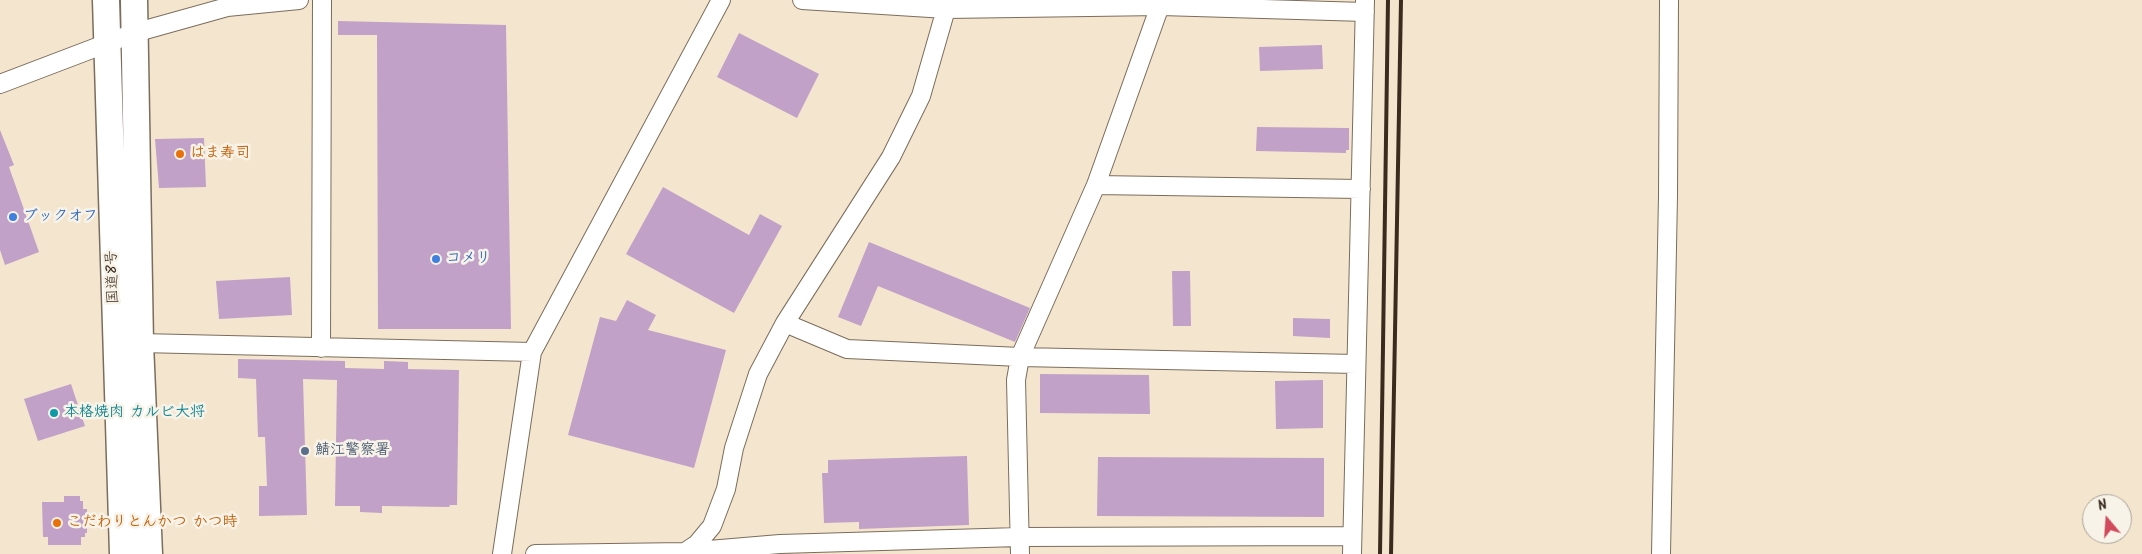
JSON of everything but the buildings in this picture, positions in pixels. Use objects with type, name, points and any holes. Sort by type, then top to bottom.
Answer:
[{"type":"highway","name":"国道8号","points":[[106,0],[123,554]]},
{"type":"highway","name":"国道8号","points":[[134,0],[140,343],[149,554]]},
{"type":"street","points":[[0,84],[134,33],[227,7],[299,0]]},
{"type":"street","points":[[321,348],[322,0]]},
{"type":"street","points":[[502,554],[532,352],[720,0]]},
{"type":"street","points":[[802,0],[946,5],[1161,3],[1365,6],[1352,554]]},
{"type":"street","points":[[1661,554],[1668,196],[1669,0]]},
{"type":"street","points":[[1019,546],[1016,380],[1020,357],[1096,185],[1161,3]]},
{"type":"street","points":[[686,552],[712,526],[726,489],[734,448],[758,374],[785,323],[892,157],[921,96],[946,5]]},
{"type":"street","points":[[1096,185],[1361,189]]},
{"type":"street","points":[[785,323],[848,349],[1020,357],[1356,364]]},
{"type":"street","points":[[140,343],[532,352]]},
{"type":"street","points":[[536,554],[1019,546],[1352,536]]},
{"type":"railway","points":[[1380,554],[1388,0]]},
{"type":"railway","points":[[1391,554],[1401,0]]},
{"type":"place","name":"はま寿司","points":[[180,154]]},
{"type":"place","name":"ブックオフ","points":[[13,217]]},
{"type":"place","name":"コメリ","points":[[436,259]]},
{"type":"place","name":"本格焼肉 カルビ大将","points":[[54,413]]},
{"type":"place","name":"鯖江警察署","points":[[305,451]]},
{"type":"place","name":"こだわりとんかつ かつ時","points":[[57,523]]}]
